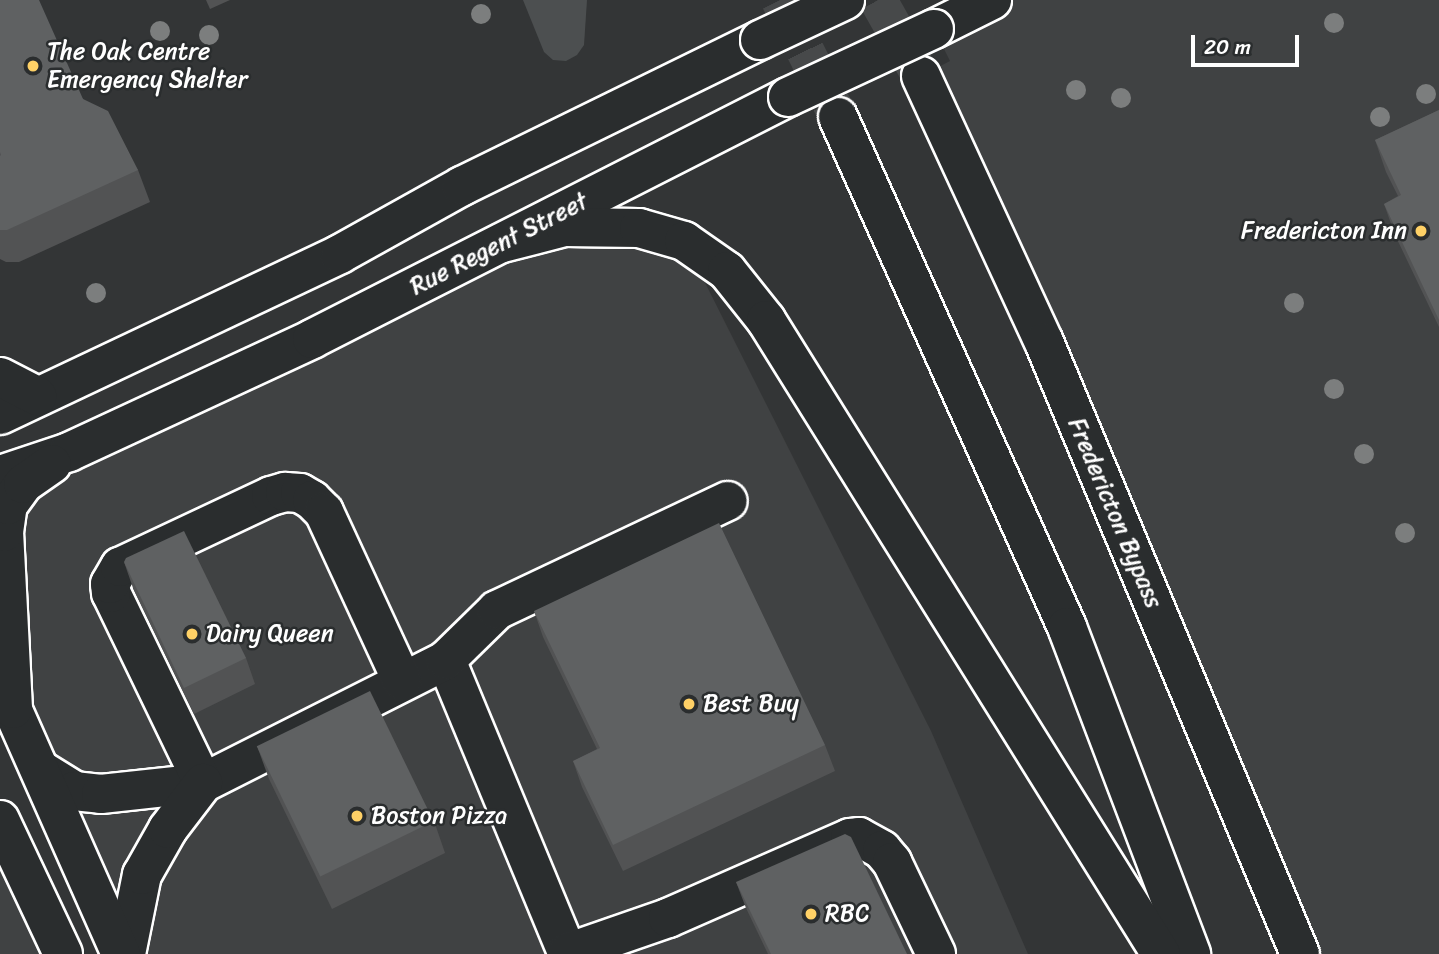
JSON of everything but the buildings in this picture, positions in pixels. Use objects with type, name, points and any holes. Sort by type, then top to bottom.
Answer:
[{"type":"main road","points":[[0,415],[340,254],[462,186],[845,0]]},
{"type":"main road","name":"Rue Regent Street","points":[[0,475],[69,452],[312,339],[788,97],[992,0]]},
{"type":"main road","name":"Fredericton Bypass","points":[[921,76],[1044,342],[1300,954]]},
{"type":"main road","points":[[838,117],[1067,627],[1191,954]]},
{"type":"main road","points":[[502,243],[565,227],[639,228],[684,242],[727,271],[766,320],[1161,954]]},
{"type":"main road","points":[[0,377],[37,396]]},
{"type":"main road","points":[[69,452],[23,484],[8,506],[5,532],[6,696],[124,954]]},
{"type":"main road","points":[[203,783],[111,593],[110,584],[120,567],[271,496],[285,492],[300,493],[324,512],[402,681]]},
{"type":"main road","points":[[41,770],[74,791],[102,794],[203,783],[446,660],[497,610],[728,502]]},
{"type":"main road","points":[[446,660],[568,953],[668,918],[850,838],[859,838],[882,850],[892,862],[936,954]]},
{"type":"main road","points":[[124,954],[142,874],[168,829],[203,783]]},
{"type":"main road","points":[[0,820],[63,954]]},
{"type":"shaded area","points":[[523,0],[587,0],[584,45],[577,55],[566,61],[553,60],[544,52]]},
{"type":"shaded area","points":[[992,0],[1439,0],[1439,954],[1300,954],[921,76],[950,61],[934,29]]},
{"type":"shaded area","points":[[684,241],[931,731],[1028,954],[121,954],[13,712],[23,484],[502,243]]},
{"type":"shaded area","points":[[0,820],[63,954],[0,954]]},
{"type":"tunnel","points":[[780,0],[835,111]]},
{"type":"tunnel","points":[[878,0],[918,71]]},
{"type":"place","name":"The Oak Centre Emergency Shelter","points":[[33,66]]},
{"type":"place","name":"Fredericton Inn","points":[[1421,231]]},
{"type":"place","name":"Dairy Queen","points":[[192,634]]},
{"type":"place","name":"Best Buy","points":[[689,704]]},
{"type":"place","name":"Boston Pizza","points":[[357,816]]},
{"type":"place","name":"RBC","points":[[811,914]]}]
